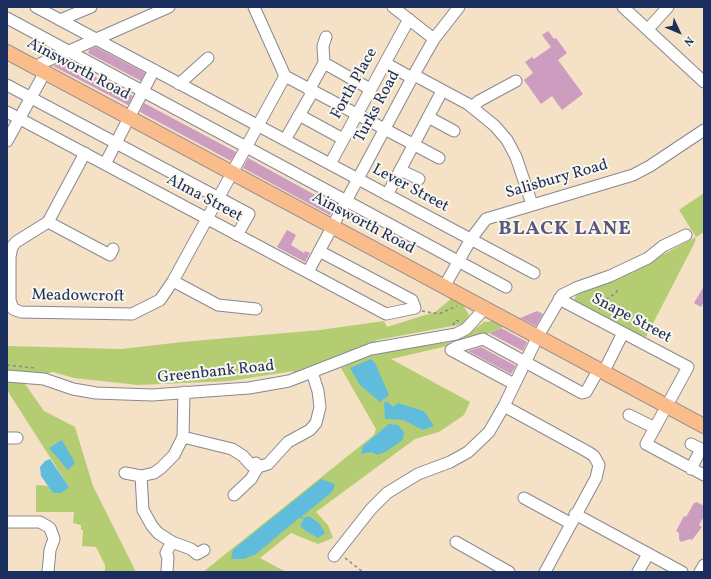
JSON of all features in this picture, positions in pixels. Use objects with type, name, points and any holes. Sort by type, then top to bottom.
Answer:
[{"type":"main road","name":"Ainsworth Road","points":[[7,52],[704,426]]},
{"type":"street","name":"Lever Street","points":[[36,7],[470,239],[523,263],[534,273]]},
{"type":"street","points":[[60,20],[91,7]]},
{"type":"street","points":[[254,7],[285,76],[439,158]]},
{"type":"street","points":[[393,7],[434,39]]},
{"type":"street","name":"Turks Road","points":[[308,272],[434,39],[459,7]]},
{"type":"street","points":[[623,7],[704,82]]},
{"type":"street","points":[[648,29],[668,7]]},
{"type":"street","points":[[7,141],[31,98],[42,63],[164,8]]},
{"type":"street","points":[[7,18],[506,287]]},
{"type":"street","name":"Forth Place","points":[[330,164],[409,19]]},
{"type":"street","points":[[285,140],[324,63],[323,46],[326,37]]},
{"type":"street","points":[[179,84],[208,58]]},
{"type":"street","points":[[324,63],[370,89]]},
{"type":"street","points":[[385,63],[472,107],[490,121],[510,144],[532,204]]},
{"type":"street","points":[[105,164],[154,70]]},
{"type":"street","name":"Meadowcroft","points":[[85,153],[48,222],[16,242],[10,252],[10,305],[16,312],[132,314],[160,300],[173,281],[285,76]]},
{"type":"street","points":[[472,107],[478,101],[516,81]]},
{"type":"street","points":[[7,85],[249,214],[237,235]]},
{"type":"street","points":[[387,195],[442,91]]},
{"type":"street","name":"Alma Street","points":[[7,112],[386,314],[415,308]]},
{"type":"street","points":[[299,115],[343,139]]},
{"type":"street","points":[[428,117],[454,131]]},
{"type":"street","name":"Salisbury Road","points":[[444,287],[470,239],[486,219],[641,171],[704,130]]},
{"type":"street","points":[[400,170],[419,179]]},
{"type":"street","points":[[48,222],[110,254],[113,249]]},
{"type":"street","points":[[336,549],[371,509],[388,493],[418,474],[450,462],[476,446],[489,432],[504,406],[524,362],[559,299],[576,288],[610,276],[648,258],[679,235]]},
{"type":"street","points":[[319,251],[412,300],[415,308]]},
{"type":"street","points":[[173,281],[218,305],[256,310]]},
{"type":"street","name":"Snape Street","points":[[559,299],[688,367],[667,407]]},
{"type":"street","name":"Greenbank Road","points":[[7,376],[44,379],[73,389],[96,393],[152,395],[249,388],[289,381],[370,348],[456,334],[466,329],[485,308]]},
{"type":"street","points":[[514,384],[451,350],[456,347],[483,339],[582,394],[586,392],[601,370],[623,333]]},
{"type":"street","points":[[183,437],[232,449],[243,456],[251,465],[256,463],[268,464],[288,442],[310,430],[316,423],[320,407],[318,391],[312,372]]},
{"type":"street","points":[[125,473],[141,476],[154,473],[174,455],[183,437],[184,392]]},
{"type":"street","points":[[504,406],[588,452],[597,460],[598,471],[596,478],[545,572]]},
{"type":"street","points":[[667,407],[646,444],[704,475]]},
{"type":"street","points":[[629,415],[655,428]]},
{"type":"street","points":[[691,444],[701,450],[691,468]]},
{"type":"street","points":[[233,496],[251,479],[256,463]]},
{"type":"street","points":[[141,476],[143,505],[147,519],[158,533],[172,542],[197,554],[204,550]]},
{"type":"street","points":[[524,498],[648,554],[682,572]]},
{"type":"street","points":[[7,522],[40,522],[50,528],[54,539],[50,550],[48,572]]},
{"type":"street","points":[[167,571],[168,557],[166,553],[172,542]]},
{"type":"street","points":[[456,542],[509,572]]},
{"type":"street","points":[[638,572],[648,554]]},
{"type":"street","points":[[700,572],[704,565]]},
{"type":"path","points":[[594,318],[604,301],[616,293],[618,288]]},
{"type":"path","points":[[415,308],[424,312],[439,314],[457,306]]},
{"type":"path","points":[[452,327],[456,320]]},
{"type":"path","points":[[7,365],[36,369]]},
{"type":"path","points":[[336,549],[363,572]]},
{"type":"green space","points":[[704,193],[704,232],[696,237],[679,210]]},
{"type":"green space","points":[[696,237],[695,242],[646,337],[625,330],[573,303],[576,295],[617,279]]},
{"type":"green space","points":[[452,298],[462,303],[469,315],[463,324],[377,340],[372,345],[290,376],[294,371],[229,381],[138,385],[74,378],[53,372],[45,374],[7,371],[7,346],[121,349],[320,330],[384,321],[387,327],[435,312]]},
{"type":"green space","points":[[494,321],[509,324],[471,341],[456,344],[484,322]]},
{"type":"green space","points":[[452,342],[456,344],[391,359],[470,402],[464,415],[439,432],[415,439],[316,512],[328,525],[333,538],[318,544],[291,533],[260,558],[286,572],[203,572],[374,435],[376,429],[341,368],[362,358],[404,346]]},
{"type":"green space","points":[[7,378],[30,383],[25,384],[44,411],[75,427],[93,486],[136,572],[105,572],[105,565],[96,547],[82,546],[83,530],[81,530],[81,525],[73,523],[74,512],[36,512],[36,485],[49,486],[53,493],[69,487],[7,390]]},
{"type":"water","points":[[371,359],[375,363],[389,395],[380,402],[360,385],[350,368]]},
{"type":"water","points":[[387,401],[393,407],[398,403],[424,411],[434,426],[423,430],[403,420],[385,419],[384,403]]},
{"type":"water","points":[[389,424],[398,425],[404,432],[403,440],[385,452],[377,455],[372,452],[361,454],[363,446]]},
{"type":"water","points":[[62,440],[75,463],[68,470],[49,448]]},
{"type":"water","points":[[50,459],[69,487],[61,493],[53,493],[41,476],[40,467],[45,461]]},
{"type":"water","points":[[321,479],[335,484],[334,488],[331,493],[301,517],[304,518],[308,516],[312,518],[320,524],[325,533],[318,538],[300,526],[304,519],[299,518],[256,554],[244,559],[231,559],[233,550]]},
{"type":"building","points":[[548,31],[554,39],[556,38],[567,53],[558,60],[583,94],[562,110],[552,96],[541,104],[524,80],[533,73],[525,62],[532,57],[534,59],[551,47],[542,35]]},
{"type":"building","points":[[96,47],[145,73],[141,81],[88,53],[90,49]]},
{"type":"building","points":[[64,61],[133,96],[128,105],[53,66]]},
{"type":"building","points":[[144,103],[236,152],[231,161],[140,112]]},
{"type":"building","points":[[248,158],[335,206],[330,215],[243,168]]},
{"type":"building","points":[[287,230],[296,235],[291,245],[304,253],[305,251],[310,253],[305,262],[277,247]]},
{"type":"building","points":[[704,286],[704,302],[701,307],[694,303]]},
{"type":"building","points":[[537,311],[543,314],[536,326],[520,318]]},
{"type":"building","points":[[501,328],[527,342],[523,351],[489,333]]},
{"type":"building","points":[[481,347],[516,366],[511,374],[468,351]]},
{"type":"building","points":[[697,502],[704,506],[704,516],[699,525],[702,527],[692,540],[690,539],[681,542],[679,539],[679,533],[676,531],[684,516],[686,517],[694,503]]},
{"type":"district","name":"BLACK LANE","points":[[565,230]]}]
